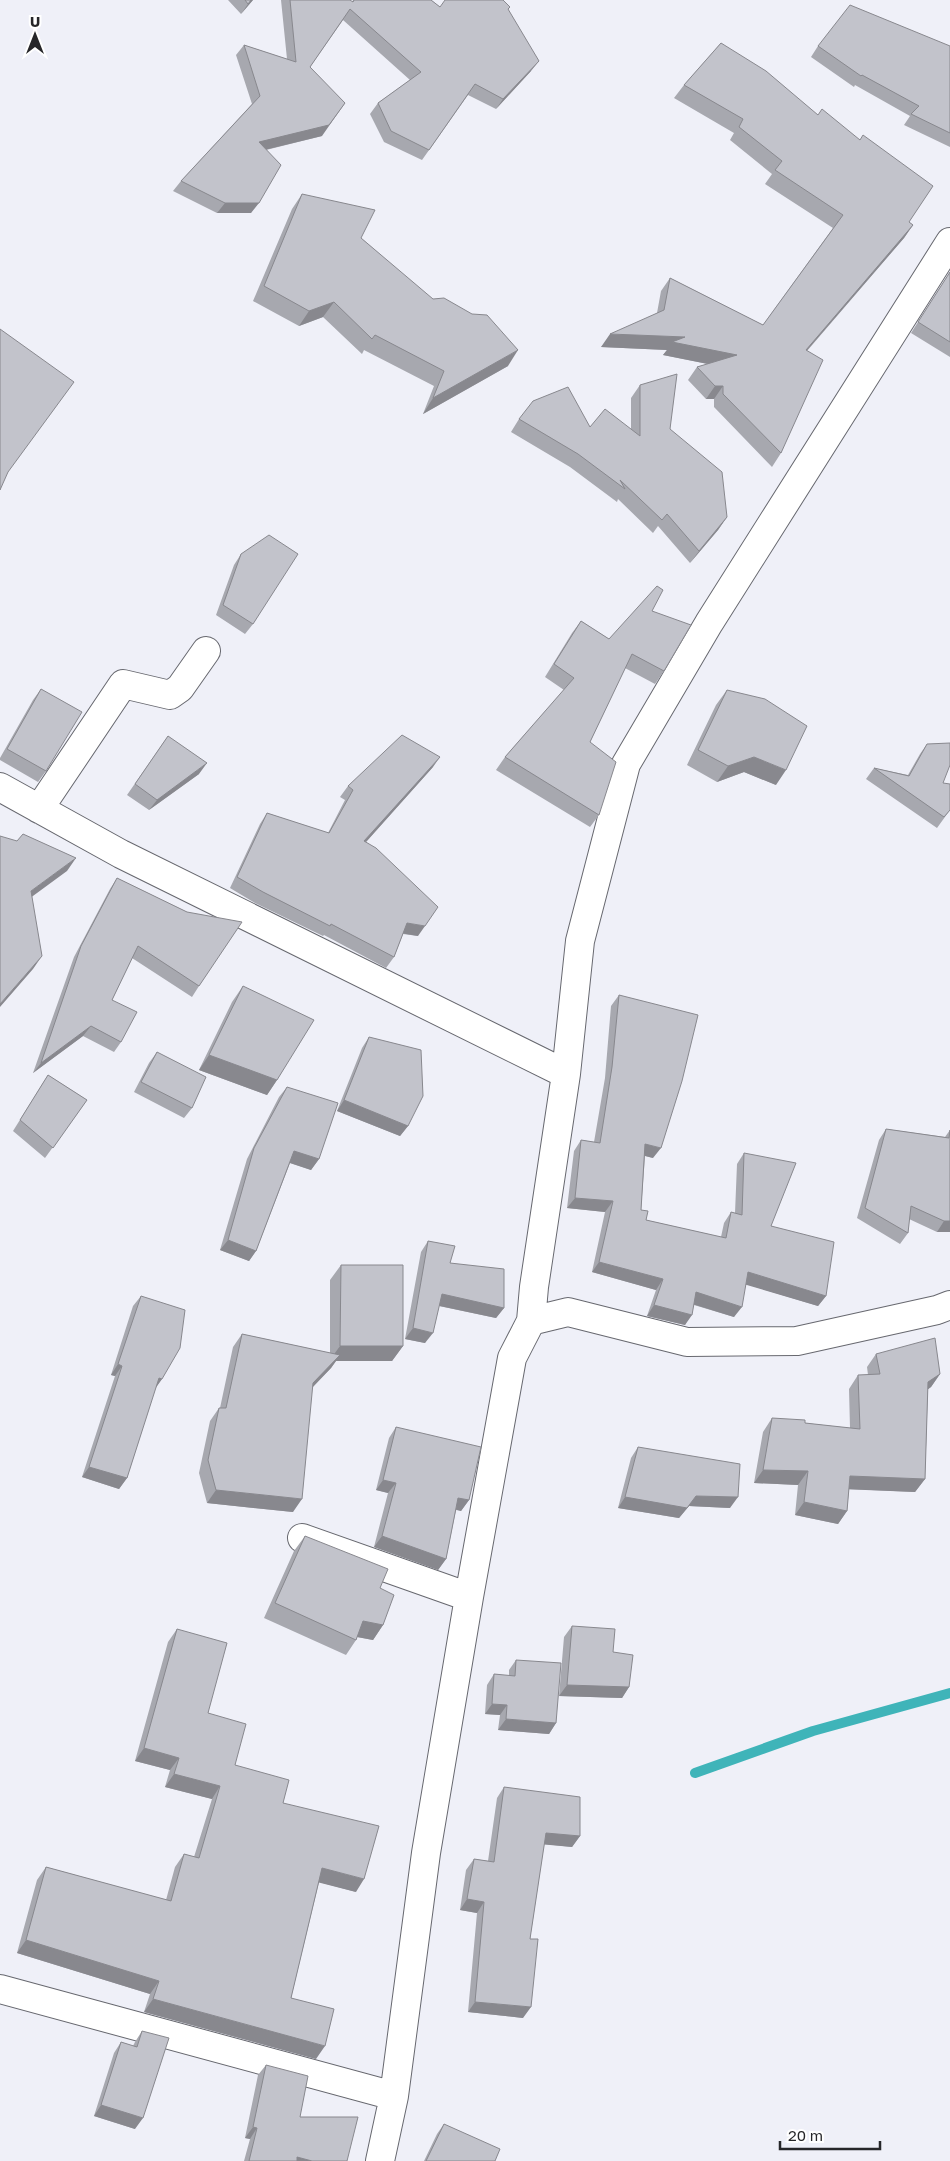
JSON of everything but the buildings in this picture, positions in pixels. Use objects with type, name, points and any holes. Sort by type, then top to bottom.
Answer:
[{"type":"street","points":[[380,2161],[394,2096],[426,1853],[469,1596],[512,1358],[532,1321],[534,1287],[566,1074],[580,941],[626,764],[709,623],[950,242]]},
{"type":"street","points":[[39,809],[123,684],[162,695],[170,695],[180,688],[206,651]]},
{"type":"street","points":[[0,788],[120,854],[566,1074]]},
{"type":"street","points":[[532,1321],[568,1312],[687,1342],[797,1341],[938,1310],[950,1305]]},
{"type":"street","points":[[302,1538],[469,1596]]},
{"type":"street","points":[[0,1989],[394,2096]]},
{"type":"waterway","points":[[695,1773],[813,1731],[950,1693]]}]
